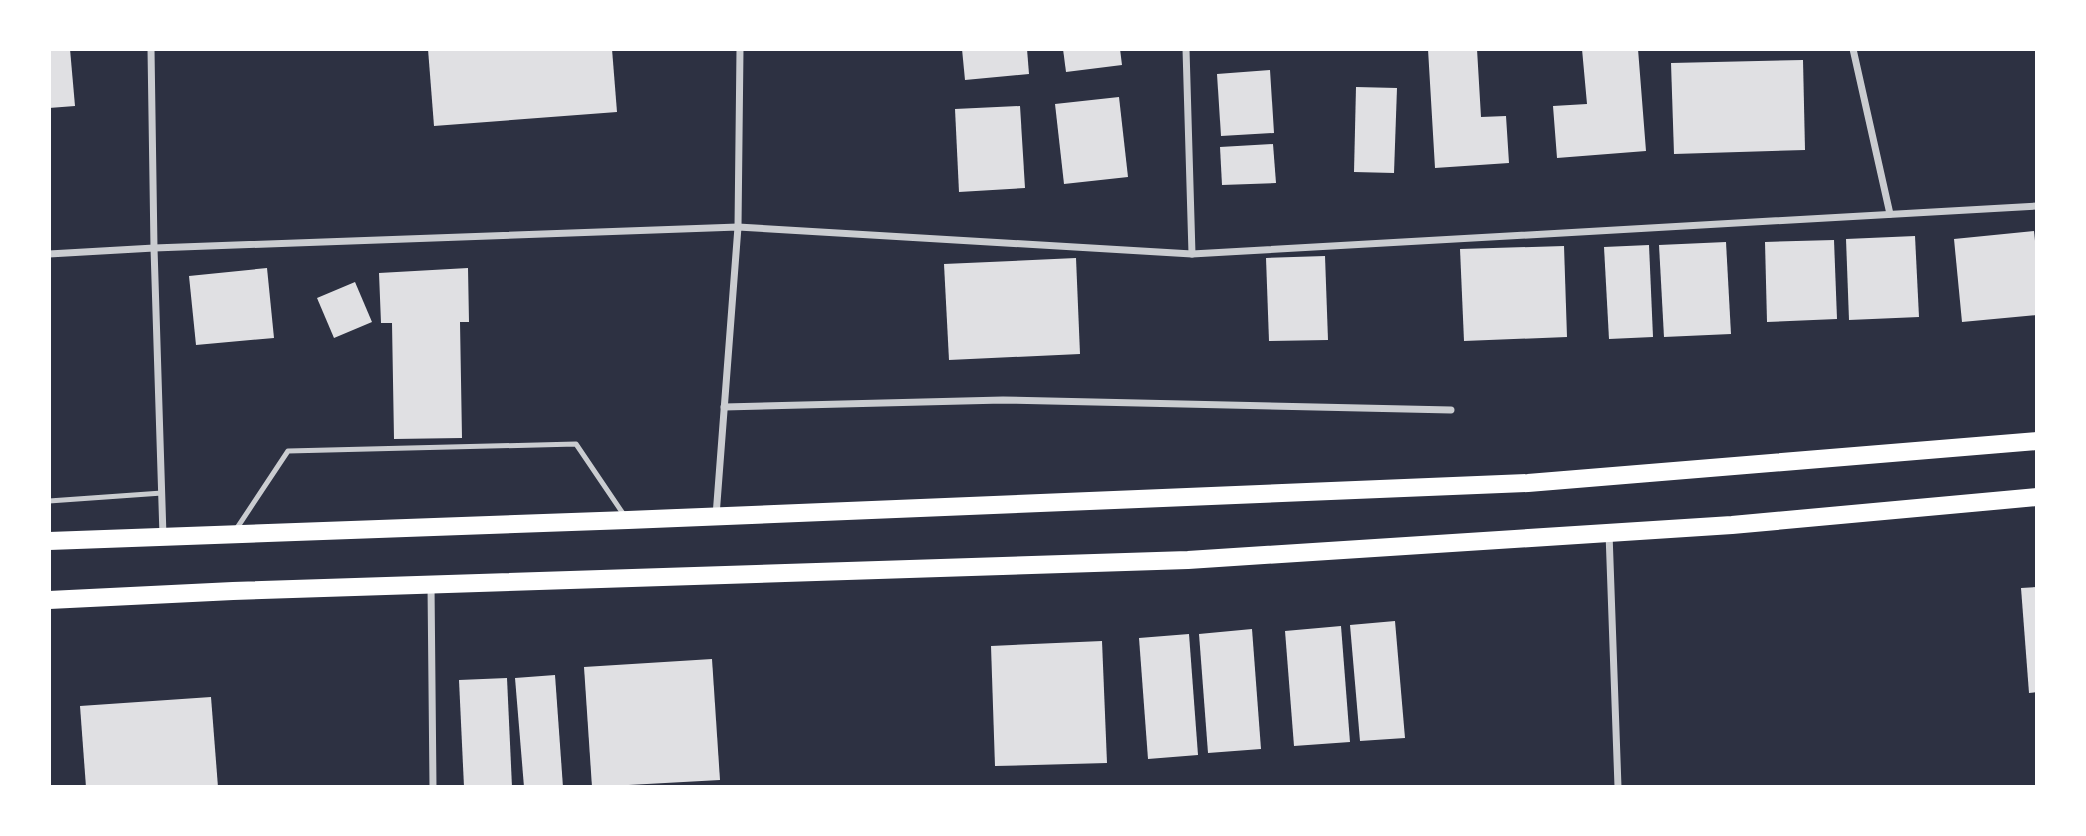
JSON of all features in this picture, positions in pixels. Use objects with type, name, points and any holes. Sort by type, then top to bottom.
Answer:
[{"type":"main road","points":[[49,541],[716,517],[1528,483],[2037,441]]},
{"type":"main road","points":[[49,600],[431,584],[1188,560],[1732,525],[2037,497]]},
{"type":"street","points":[[151,49],[163,537]]},
{"type":"street","points":[[716,517],[738,227],[740,49]]},
{"type":"street","points":[[1186,49],[1192,254]]},
{"type":"street","points":[[1853,49],[1890,214]]},
{"type":"street","points":[[49,254],[738,227],[1192,254],[2037,206]]},
{"type":"street","points":[[724,407],[1003,400],[1451,410]]},
{"type":"street","points":[[1609,533],[1618,787]]},
{"type":"street","points":[[431,584],[433,787]]},
{"type":"lane","points":[[233,535],[288,451],[576,444],[628,520]]},
{"type":"lane","points":[[49,501],[162,493]]},
{"type":"building","points":[[49,49],[70,49],[75,106],[49,108]]},
{"type":"building","points":[[428,49],[612,49],[617,112],[434,126]]},
{"type":"building","points":[[962,49],[1027,49],[1029,74],[965,80]]},
{"type":"building","points":[[1063,49],[1120,49],[1122,65],[1066,72]]},
{"type":"building","points":[[1428,49],[1477,49],[1481,117],[1506,116],[1509,163],[1435,168]]},
{"type":"building","points":[[1582,49],[1638,49],[1646,151],[1557,158],[1553,106],[1587,104]]},
{"type":"building","points":[[1803,60],[1805,150],[1674,154],[1671,63]]},
{"type":"building","points":[[1270,70],[1274,133],[1221,136],[1217,74]]},
{"type":"building","points":[[1356,87],[1397,88],[1394,173],[1354,172]]},
{"type":"building","points":[[1119,97],[1128,177],[1064,184],[1055,104]]},
{"type":"building","points":[[1020,106],[1025,188],[959,192],[955,109]]},
{"type":"building","points":[[1273,144],[1276,183],[1222,185],[1220,147]]},
{"type":"building","points":[[2034,231],[2037,315],[1962,322],[1954,239]]},
{"type":"building","points":[[1915,236],[1919,317],[1849,320],[1846,239]]},
{"type":"building","points":[[1834,240],[1837,319],[1767,322],[1765,242]]},
{"type":"building","points":[[1726,242],[1731,334],[1664,337],[1659,245]]},
{"type":"building","points":[[1649,245],[1653,337],[1609,339],[1604,247]]},
{"type":"building","points":[[1564,246],[1567,337],[1464,341],[1460,249]]},
{"type":"building","points":[[1325,256],[1328,340],[1269,341],[1266,258]]},
{"type":"building","points":[[1076,258],[1080,354],[949,360],[944,264]]},
{"type":"building","points":[[267,268],[274,338],[196,345],[189,276]]},
{"type":"building","points":[[468,268],[469,322],[460,322],[462,438],[394,439],[392,323],[381,323],[379,273]]},
{"type":"building","points":[[355,282],[372,322],[334,338],[317,298]]},
{"type":"building","points":[[2037,587],[2037,692],[2029,693],[2021,588]]},
{"type":"building","points":[[1395,621],[1405,738],[1360,741],[1350,625]]},
{"type":"building","points":[[1341,626],[1350,742],[1294,746],[1285,631]]},
{"type":"building","points":[[1252,629],[1261,749],[1208,753],[1199,634]]},
{"type":"building","points":[[1189,634],[1198,755],[1148,759],[1139,638]]},
{"type":"building","points":[[1102,641],[1107,763],[995,766],[991,646]]},
{"type":"building","points":[[712,659],[720,780],[592,787],[584,667]]},
{"type":"building","points":[[555,675],[563,787],[524,787],[515,678]]},
{"type":"building","points":[[507,678],[512,787],[464,787],[459,680]]},
{"type":"building","points":[[211,697],[218,787],[86,787],[80,706]]}]
